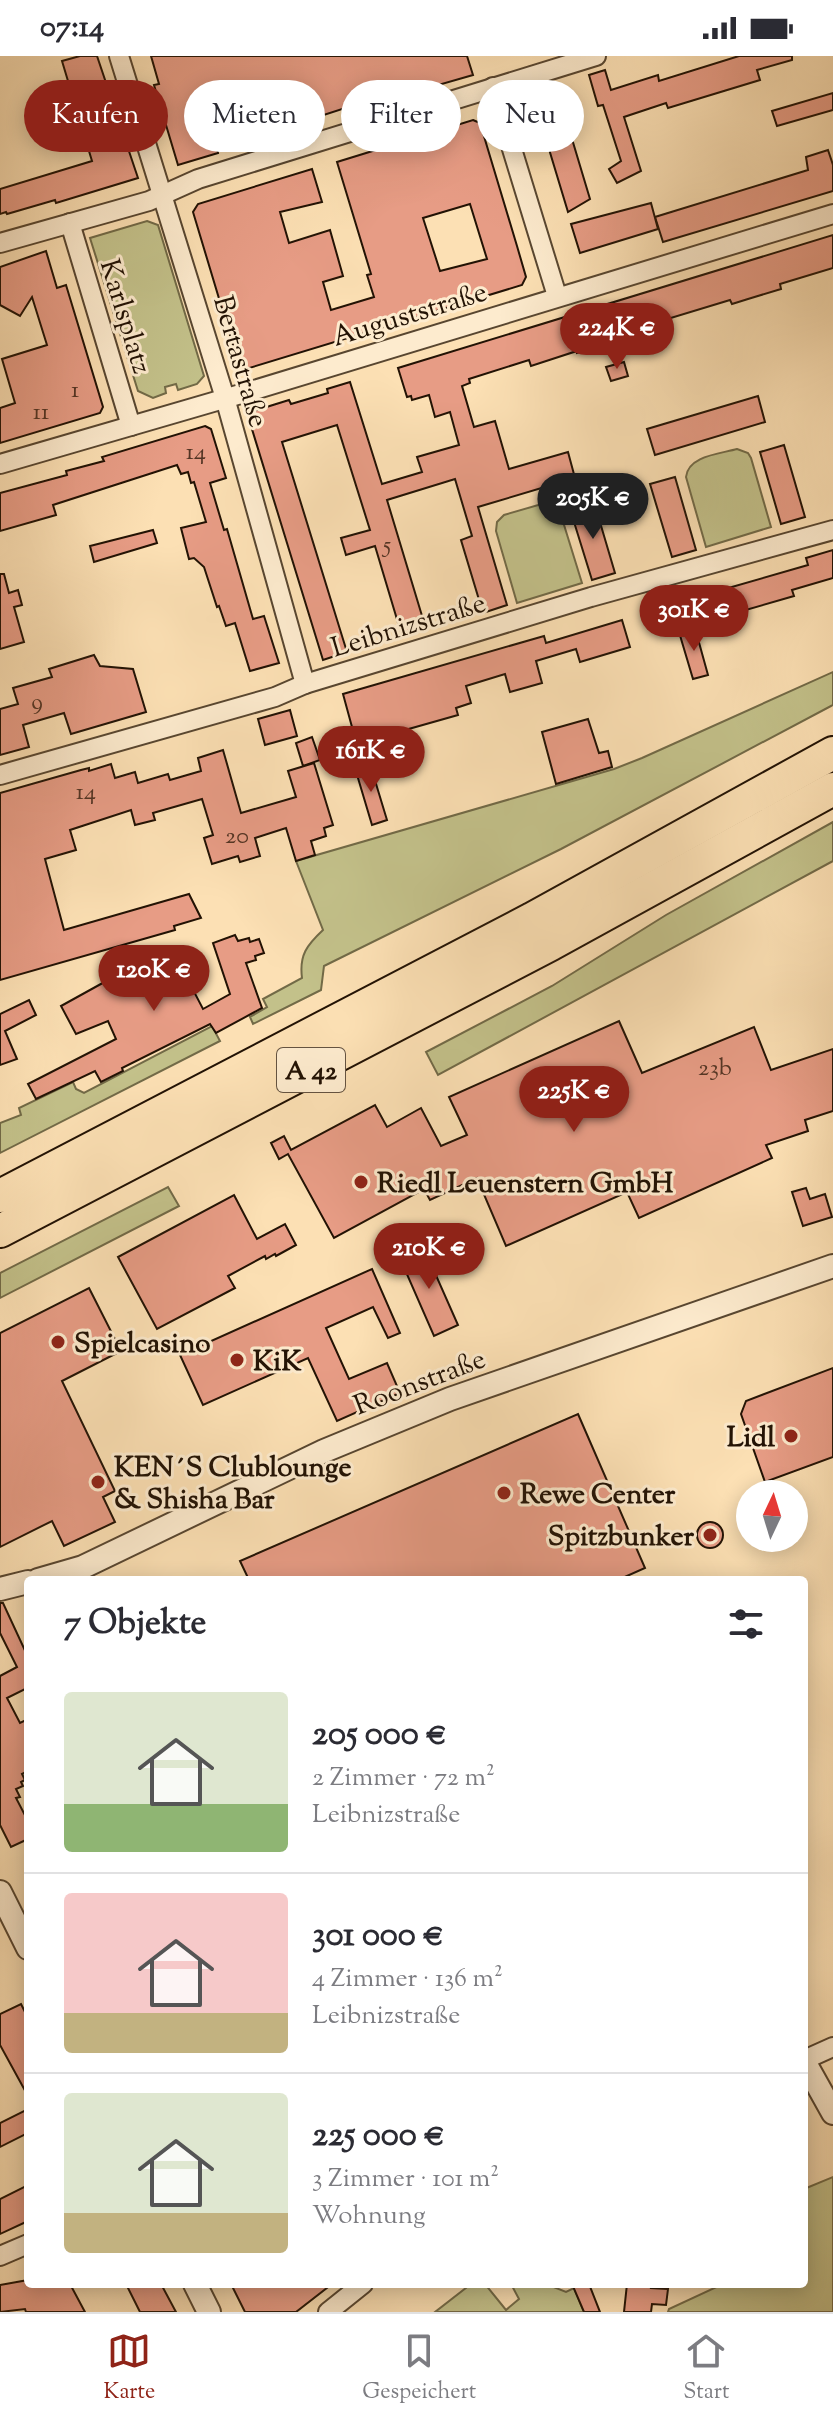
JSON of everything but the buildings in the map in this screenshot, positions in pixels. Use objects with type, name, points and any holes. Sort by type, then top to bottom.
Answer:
[{"type":"highway","name":"A 42","points":[[0,1196],[532,919],[833,753]]},
{"type":"highway","name":"A 42","points":[[0,1231],[551,944],[833,789]]},
{"type":"highway","points":[[0,1178],[28,1165],[82,1155]]},
{"type":"highway","points":[[0,1249],[60,1218],[70,1196]]},
{"type":"street","name":"Bertastraße","points":[[119,56],[225,398],[305,684]]},
{"type":"street","points":[[516,80],[590,57]]},
{"type":"street","points":[[0,243],[149,201],[198,179],[477,92]]},
{"type":"street","points":[[513,152],[557,296]]},
{"type":"street","name":"Auguststraße","points":[[0,464],[833,214]]},
{"type":"street","name":"Karlsplatz","points":[[70,223],[131,426]]},
{"type":"street","name":"Leibnizstraße","points":[[0,775],[261,701],[305,684],[559,607],[833,530]]},
{"type":"street","name":"Roonstraße","points":[[52,1576],[83,1567],[324,1451],[450,1399],[833,1266]]},
{"type":"street","points":[[1,1588],[24,1583]]},
{"type":"street","points":[[0,1892],[24,1940]]},
{"type":"street","points":[[808,2059],[833,2047]]},
{"type":"street","points":[[808,2068],[833,2113]]},
{"type":"street","points":[[808,2105],[833,2119]]},
{"type":"street","points":[[0,2256],[24,2246]]},
{"type":"street","points":[[197,2288],[209,2312]]},
{"type":"street","points":[[328,2312],[358,2288]]},
{"type":"shaded area","points":[[147,221],[158,225],[204,376],[197,384],[178,390],[176,384],[165,387],[166,393],[153,398],[138,391],[90,238]]},
{"type":"shaded area","points":[[737,449],[748,453],[751,458],[771,527],[706,547],[686,477],[688,470],[698,460]]},
{"type":"shaded area","points":[[545,503],[556,506],[560,512],[582,583],[517,603],[496,531],[497,522],[504,515]]},
{"type":"shaded area","points":[[833,672],[833,705],[561,849],[324,966],[321,990],[253,1024],[250,1017],[267,1007],[263,999],[302,978],[305,951],[323,930],[296,861],[614,769]]},
{"type":"shaded area","points":[[833,822],[833,861],[438,1075],[426,1052],[552,986],[666,915]]},
{"type":"shaded area","points":[[212,1026],[220,1041],[0,1153],[0,1123],[21,1115],[19,1108],[73,1082],[76,1089],[84,1093]]},
{"type":"shaded area","points":[[168,1187],[179,1206],[0,1298],[0,1273]]},
{"type":"shaded area","points":[[833,2177],[833,2312],[668,2312],[714,2288],[808,2288],[808,2187]]},
{"type":"shaded area","points":[[466,2288],[488,2288],[506,2310],[519,2299],[513,2288],[556,2288],[566,2292],[574,2288],[584,2312],[435,2312]]},
{"type":"place","name":"Riedl Leuenstern GmbH","points":[[361,1182]]},
{"type":"place","name":"Spielcasino","points":[[58,1342]]},
{"type":"place","name":"KiK","points":[[237,1360]]},
{"type":"place","name":"Lidl","points":[[791,1436]]},
{"type":"place","name":"KEN´S Clublounge & Shisha Bar","points":[[98,1482]]},
{"type":"place","name":"Rewe Center","points":[[504,1493]]},
{"type":"place","name":"Spitzbunker","points":[[710,1535]]}]
